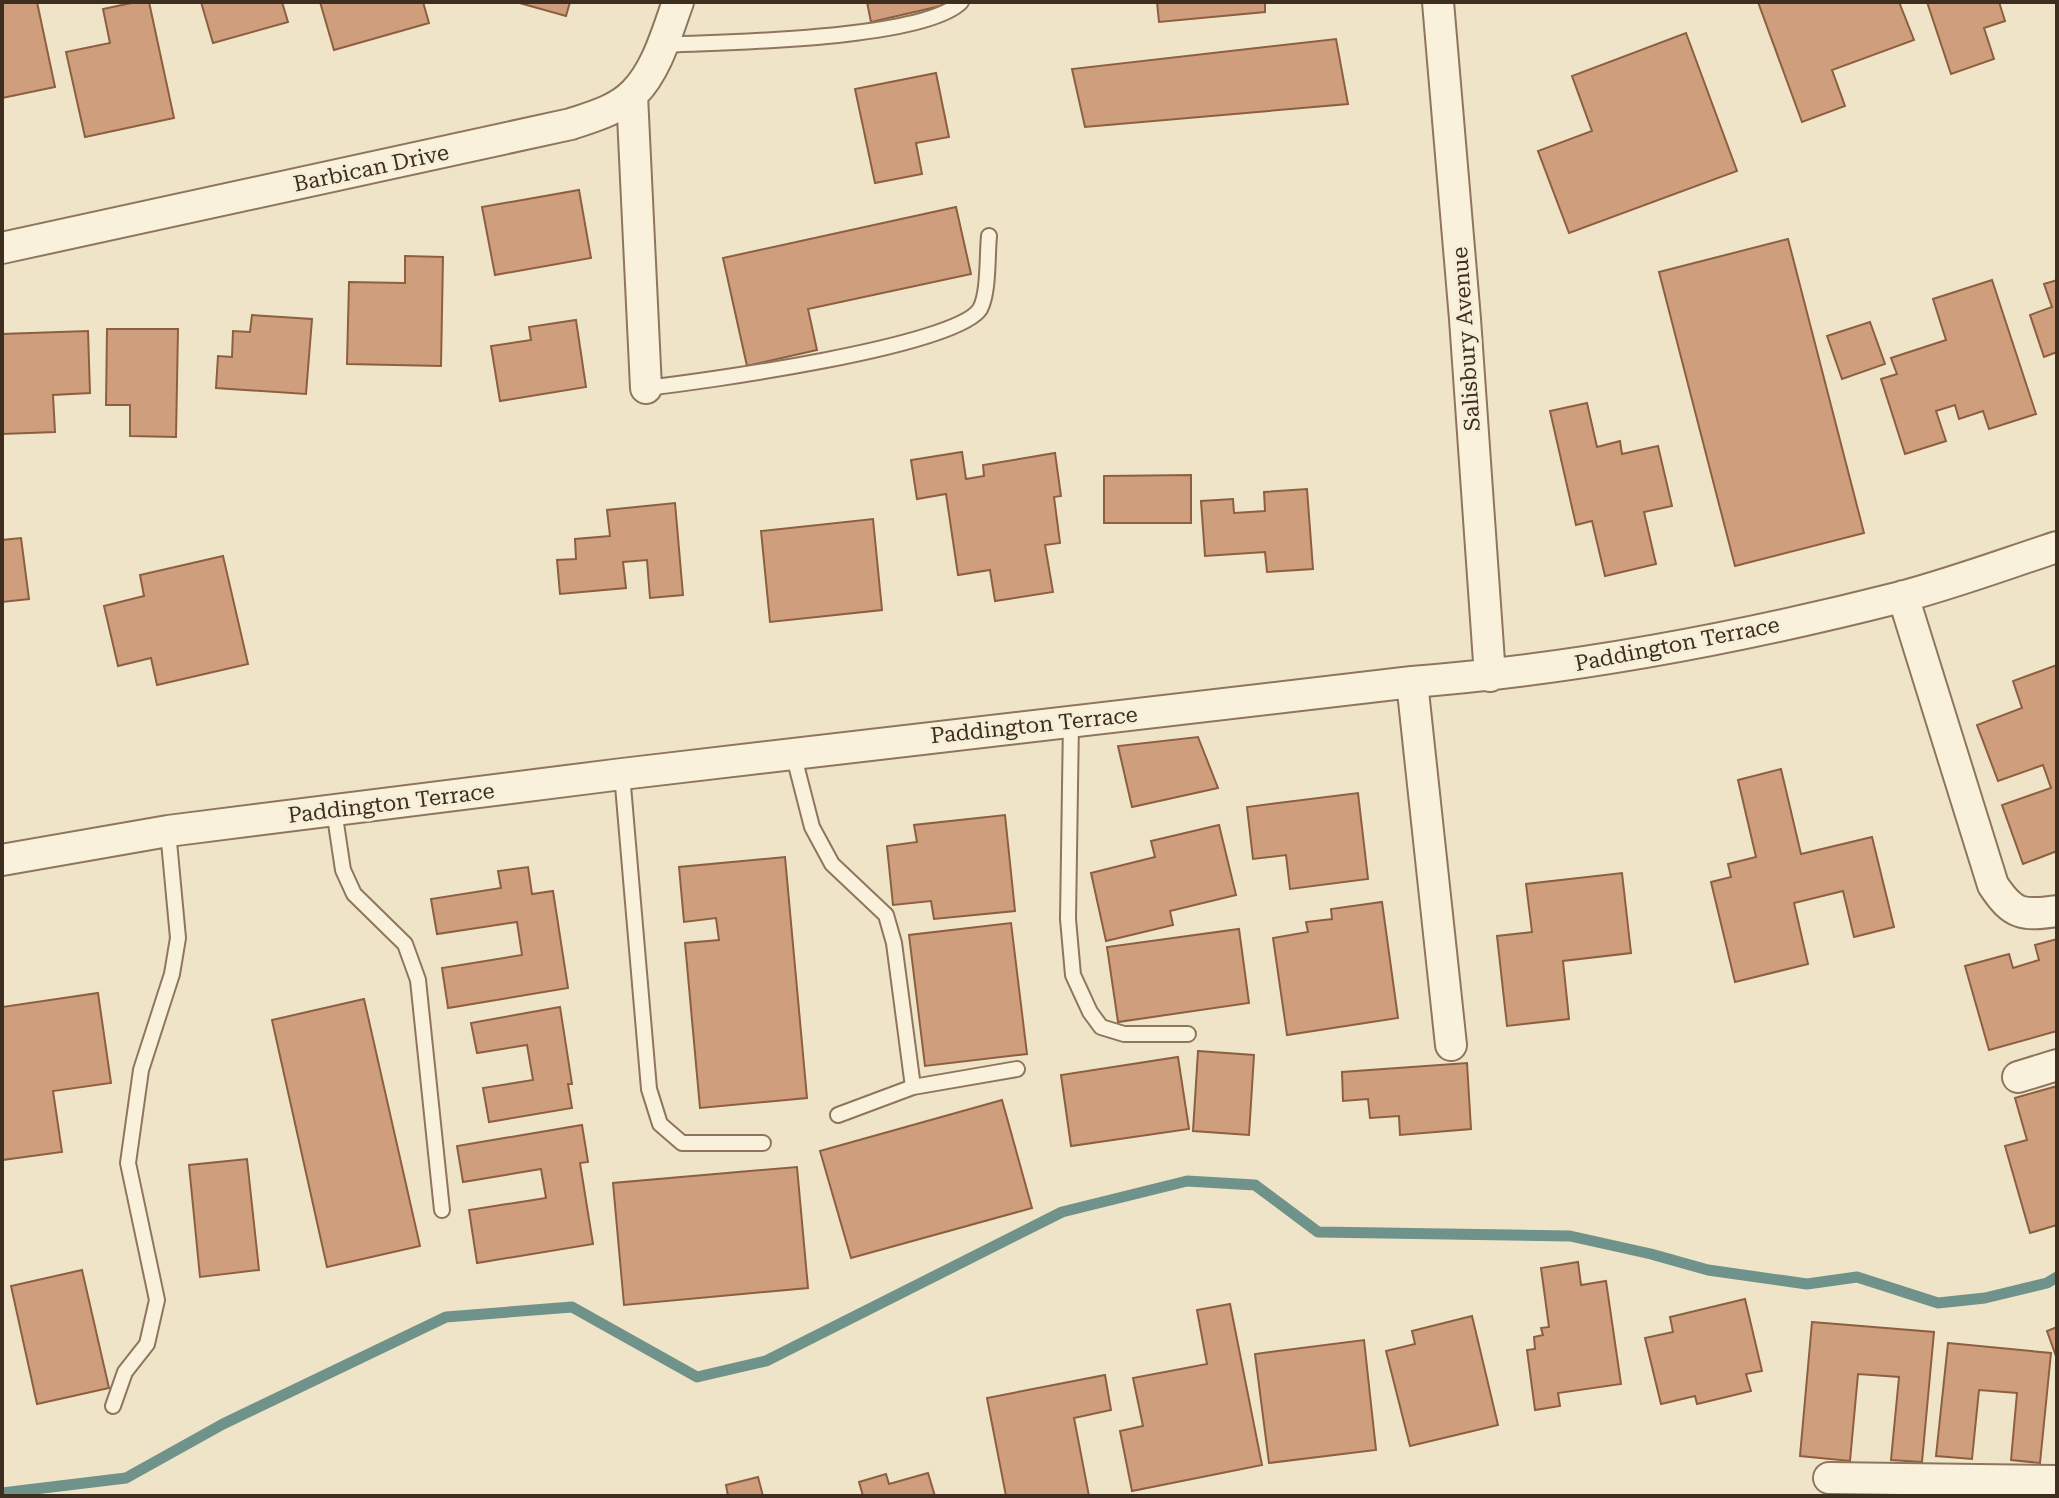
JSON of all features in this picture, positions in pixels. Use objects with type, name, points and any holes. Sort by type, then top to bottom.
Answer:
[{"type":"street","name":"Barbican Drive","points":[[2,248],[571,124],[604,113],[632,95],[644,79],[663,45],[678,2]]},
{"type":"street","name":"Salisbury Avenue","points":[[1438,2],[1465,319],[1490,676]]},
{"type":"street","points":[[632,95],[646,388]]},
{"type":"street","name":"Paddington Terrace","points":[[2,860],[168,831],[793,752],[1412,682],[1490,676],[1690,646],[1903,596],[2057,547]]},
{"type":"street","points":[[1903,596],[1993,885],[2007,907],[2033,915],[2057,911]]},
{"type":"street","points":[[1412,682],[1451,1045]]},
{"type":"street","points":[[2018,1077],[2057,1065]]},
{"type":"street","points":[[1829,1478],[2054,1486]]},
{"type":"lane","points":[[663,45],[843,33],[913,23],[951,12],[961,2]]},
{"type":"lane","points":[[646,388],[851,355],[945,332],[971,318],[980,308],[985,295],[989,236]]},
{"type":"lane","points":[[1071,721],[1068,919],[1073,975],[1090,1012],[1101,1027],[1124,1034],[1188,1034]]},
{"type":"lane","points":[[793,752],[812,827],[832,864],[886,915],[894,943],[913,1087]]},
{"type":"lane","points":[[622,774],[649,1089],[660,1124],[682,1143],[763,1143]]},
{"type":"lane","points":[[334,810],[343,870],[354,894],[405,944],[418,980],[442,1210]]},
{"type":"lane","points":[[113,1406],[125,1372],[147,1344],[157,1300],[128,1163],[141,1070],[172,974],[178,938],[168,831]]},
{"type":"lane","points":[[838,1115],[913,1087],[1017,1069]]},
{"type":"building","points":[[2,2],[37,2],[55,87],[2,98]]},
{"type":"building","points":[[149,2],[174,118],[85,137],[66,52],[110,43],[103,9]]},
{"type":"building","points":[[201,2],[282,2],[288,22],[213,43]]},
{"type":"building","points":[[320,2],[423,2],[429,23],[334,50]]},
{"type":"building","points":[[516,2],[570,2],[566,16]]},
{"type":"building","points":[[867,2],[944,2],[945,5],[871,22]]},
{"type":"building","points":[[1157,2],[1265,2],[1265,12],[1159,22]]},
{"type":"building","points":[[1758,2],[1899,2],[1914,40],[1832,70],[1845,106],[1802,122]]},
{"type":"building","points":[[1927,2],[1999,2],[2005,21],[1984,28],[1994,59],[1951,74]]},
{"type":"building","points":[[1686,33],[1737,171],[1569,233],[1538,151],[1592,131],[1572,76]]},
{"type":"building","points":[[1336,39],[1348,104],[1085,127],[1072,69]]},
{"type":"building","points":[[936,73],[949,137],[916,143],[922,174],[875,183],[855,89]]},
{"type":"building","points":[[579,190],[591,258],[495,275],[482,207]]},
{"type":"building","points":[[956,207],[971,274],[808,309],[817,350],[747,366],[723,258]]},
{"type":"building","points":[[1788,239],[1864,533],[1735,566],[1659,272]]},
{"type":"building","points":[[405,256],[443,257],[441,366],[347,364],[349,282],[405,283]]},
{"type":"building","points":[[1992,280],[2036,414],[1989,429],[1983,411],[1959,419],[1955,405],[1936,411],[1946,441],[1905,454],[1881,379],[1897,374],[1891,358],[1946,340],[1933,299]]},
{"type":"building","points":[[2057,280],[2057,352],[2044,357],[2030,315],[2052,307],[2044,284]]},
{"type":"building","points":[[252,315],[312,319],[306,394],[216,388],[218,356],[232,357],[233,331],[250,332]]},
{"type":"building","points":[[576,320],[586,387],[500,401],[491,346],[531,340],[529,327]]},
{"type":"building","points":[[1870,322],[1885,364],[1842,379],[1827,336]]},
{"type":"building","points":[[107,329],[178,329],[176,437],[130,436],[130,405],[106,405]]},
{"type":"building","points":[[88,331],[90,393],[53,395],[55,432],[2,434],[2,334]]},
{"type":"building","points":[[1587,403],[1597,447],[1620,441],[1622,454],[1658,446],[1672,506],[1644,512],[1656,564],[1605,576],[1592,521],[1576,525],[1550,411]]},
{"type":"building","points":[[962,452],[966,479],[984,476],[983,465],[1055,453],[1061,496],[1054,497],[1060,543],[1045,545],[1053,592],[995,601],[990,570],[958,575],[946,494],[917,499],[911,460]]},
{"type":"building","points":[[1191,475],[1191,523],[1104,523],[1104,476]]},
{"type":"building","points":[[1307,489],[1313,569],[1267,572],[1265,552],[1205,556],[1201,501],[1233,499],[1234,513],[1265,511],[1264,492]]},
{"type":"building","points":[[675,503],[683,595],[650,598],[647,560],[623,562],[626,588],[560,594],[557,560],[576,559],[575,539],[610,536],[607,510]]},
{"type":"building","points":[[873,519],[882,610],[770,622],[761,531]]},
{"type":"building","points":[[21,538],[29,599],[2,602],[2,540]]},
{"type":"building","points":[[223,556],[248,664],[157,685],[151,658],[118,666],[104,606],[144,596],[140,575]]},
{"type":"building","points":[[2057,665],[2057,851],[2023,864],[2002,805],[2051,788],[2043,765],[1998,781],[1977,725],[2022,708],[2013,681]]},
{"type":"building","points":[[1198,737],[1218,788],[1132,807],[1118,746]]},
{"type":"building","points":[[1781,769],[1801,854],[1872,837],[1894,927],[1854,937],[1843,891],[1794,903],[1808,964],[1735,982],[1711,882],[1731,877],[1728,864],[1756,857],[1738,780]]},
{"type":"building","points":[[1358,793],[1368,879],[1290,889],[1286,855],[1253,859],[1247,807]]},
{"type":"building","points":[[1005,815],[1015,911],[934,919],[931,901],[893,905],[887,846],[917,842],[914,825]]},
{"type":"building","points":[[1219,825],[1236,895],[1170,911],[1173,925],[1106,941],[1091,873],[1155,857],[1151,841]]},
{"type":"building","points":[[785,857],[807,1098],[700,1108],[685,943],[719,940],[716,918],[684,922],[679,867]]},
{"type":"building","points":[[528,867],[532,894],[553,891],[568,988],[448,1008],[442,968],[522,955],[517,922],[437,934],[431,899],[501,888],[498,871]]},
{"type":"building","points":[[1622,873],[1631,953],[1563,961],[1569,1019],[1507,1026],[1497,936],[1532,932],[1526,884]]},
{"type":"building","points":[[1382,902],[1398,1018],[1287,1035],[1273,938],[1308,932],[1306,922],[1332,919],[1331,909]]},
{"type":"building","points":[[1011,923],[1027,1054],[925,1066],[909,935]]},
{"type":"building","points":[[1239,929],[1249,1003],[1118,1022],[1107,947]]},
{"type":"building","points":[[2057,939],[2057,1031],[1989,1050],[1965,966],[2009,954],[2013,968],[2039,960],[2035,945]]},
{"type":"building","points":[[98,993],[111,1083],[53,1091],[62,1152],[2,1160],[2,1007]]},
{"type":"building","points":[[364,999],[420,1246],[327,1267],[272,1020]]},
{"type":"building","points":[[560,1007],[572,1084],[568,1084],[572,1108],[489,1122],[483,1088],[533,1080],[527,1045],[477,1053],[471,1023]]},
{"type":"building","points":[[1198,1051],[1254,1055],[1249,1135],[1193,1131]]},
{"type":"building","points":[[1178,1057],[1189,1129],[1071,1146],[1061,1075]]},
{"type":"building","points":[[1467,1063],[1471,1129],[1400,1135],[1399,1116],[1370,1118],[1368,1099],[1343,1101],[1342,1072]]},
{"type":"building","points":[[2057,1086],[2057,1225],[2030,1233],[2005,1146],[2027,1140],[2015,1098]]},
{"type":"building","points":[[1002,1100],[1032,1208],[851,1258],[820,1151]]},
{"type":"building","points":[[582,1125],[588,1162],[580,1163],[593,1244],[477,1263],[469,1210],[546,1198],[541,1169],[463,1182],[457,1146]]},
{"type":"building","points":[[247,1159],[259,1270],[200,1277],[189,1165]]},
{"type":"building","points":[[797,1167],[808,1288],[624,1305],[613,1183]]},
{"type":"building","points":[[1578,1262],[1581,1285],[1606,1281],[1621,1384],[1558,1393],[1560,1406],[1535,1410],[1527,1350],[1535,1349],[1534,1337],[1543,1335],[1541,1328],[1549,1327],[1541,1268]]},
{"type":"building","points":[[82,1270],[109,1388],[37,1404],[11,1286]]},
{"type":"building","points":[[1745,1299],[1762,1371],[1746,1374],[1751,1391],[1697,1404],[1695,1396],[1661,1404],[1645,1338],[1673,1332],[1670,1317]]},
{"type":"building","points":[[1230,1304],[1262,1465],[1132,1491],[1120,1431],[1143,1426],[1133,1378],[1207,1364],[1197,1310]]},
{"type":"building","points":[[1472,1316],[1498,1425],[1410,1446],[1386,1351],[1415,1344],[1412,1331]]},
{"type":"building","points":[[1812,1322],[1934,1332],[1922,1462],[1891,1460],[1899,1377],[1858,1374],[1850,1461],[1800,1456]]},
{"type":"building","points":[[2057,1327],[2057,1359],[2047,1331]]},
{"type":"building","points":[[1364,1340],[1376,1450],[1269,1463],[1255,1354]]},
{"type":"building","points":[[1948,1343],[2051,1353],[2040,1463],[2011,1460],[2017,1393],[1979,1390],[1972,1459],[1936,1456]]},
{"type":"building","points":[[1105,1375],[1111,1410],[1074,1418],[1089,1496],[1006,1496],[987,1398]]},
{"type":"building","points":[[928,1473],[935,1496],[863,1496],[859,1482],[886,1474],[889,1484]]},
{"type":"building","points":[[758,1477],[763,1496],[728,1496],[726,1485]]},
{"type":"waterway","points":[[2,1493],[126,1478],[223,1424],[446,1317],[572,1307],[697,1377],[766,1361],[1062,1212],[1187,1181],[1255,1185],[1318,1232],[1570,1236],[1708,1270],[1807,1284],[1857,1277],[1938,1303],[1985,1298],[2047,1283],[2057,1277]]}]
